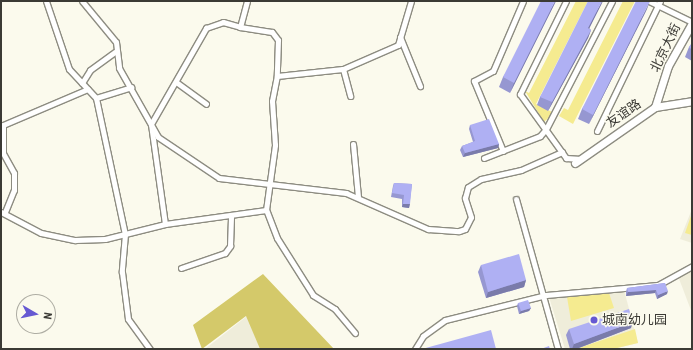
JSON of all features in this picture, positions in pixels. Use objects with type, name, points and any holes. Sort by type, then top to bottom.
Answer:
[{"type":"street","points":[[46,1],[68,69],[96,98],[125,234],[122,272],[128,319],[150,349]]},
{"type":"street","points":[[82,1],[116,42],[115,52],[131,87],[158,137],[219,178],[358,197],[428,230],[459,231],[465,229],[470,217],[465,198],[468,188],[481,179],[521,170],[562,152]]},
{"type":"street","points":[[240,27],[247,1]]},
{"type":"street","points":[[277,76],[343,68],[398,45],[411,1]]},
{"type":"street","points":[[503,151],[474,81],[493,71],[523,1]]},
{"type":"street","points":[[566,1],[520,94],[566,158],[578,161]]},
{"type":"street","points":[[484,158],[540,136],[546,129],[612,1]]},
{"type":"street","points":[[649,1],[659,3],[692,22]]},
{"type":"street","points":[[597,131],[659,3]]},
{"type":"street","points":[[165,224],[152,124],[206,28],[223,22],[240,27],[272,32],[278,40],[277,76],[272,101],[275,145],[266,210],[277,238],[313,295],[336,309],[355,333]]},
{"type":"street","name":"北京大街","points":[[655,107],[668,66],[692,22]]},
{"type":"street","points":[[400,37],[420,86]]},
{"type":"street","points":[[82,83],[90,70],[115,52]]},
{"type":"street","points":[[343,68],[350,96]]},
{"type":"street","points":[[176,82],[206,104]]},
{"type":"street","points":[[96,98],[131,87]]},
{"type":"street","points":[[88,89],[3,125],[3,153],[14,173],[14,190],[3,212],[41,233],[75,240],[125,234],[165,224],[266,210]]},
{"type":"street","name":"友谊路","points":[[578,161],[655,107],[692,101]]},
{"type":"street","points":[[353,144],[358,197]]},
{"type":"street","points":[[516,199],[558,349]]},
{"type":"street","points":[[181,268],[225,253],[230,246],[231,215]]},
{"type":"street","points":[[415,349],[423,336],[445,320],[542,295],[658,285],[692,266]]},
{"type":"shaded area","points":[[576,1],[588,1],[536,104],[554,113],[544,122],[525,91],[529,93]]},
{"type":"shaded area","points":[[623,1],[635,1],[573,124],[559,116],[564,108],[568,110]]},
{"type":"shaded area","points":[[692,209],[692,243],[680,239]]},
{"type":"shaded area","points":[[692,213],[692,235],[685,233]]},
{"type":"shaded area","points":[[692,268],[692,313],[678,276]]},
{"type":"shaded area","points":[[263,274],[334,349],[260,349],[246,316],[202,349],[193,325]]},
{"type":"shaded area","name":"城南幼儿园","points":[[624,290],[638,343],[613,349],[565,349],[549,297]]},
{"type":"shaded area","points":[[609,293],[614,308],[571,321],[567,297]]},
{"type":"shaded area","points":[[247,316],[260,349],[205,349]]},
{"type":"shaded area","points":[[635,329],[638,343],[613,349],[576,349]]},
{"type":"building","points":[[541,1],[555,1],[514,83],[503,77]]},
{"type":"building","points":[[588,1],[602,1],[588,28],[591,30],[552,102],[540,97]]},
{"type":"building","points":[[636,1],[650,1],[593,115],[582,109]]},
{"type":"building","points":[[692,43],[692,50],[689,47]]},
{"type":"building","points":[[489,119],[499,144],[465,153],[462,146],[475,141],[470,125]]},
{"type":"building","points":[[394,183],[412,184],[410,204],[403,204],[404,195],[392,193]]},
{"type":"building","points":[[519,254],[526,280],[488,292],[481,265]]},
{"type":"building","points":[[665,283],[668,291],[658,295],[656,290],[628,292],[627,288]]},
{"type":"building","points":[[528,300],[531,308],[521,311],[518,303]]},
{"type":"building","points":[[629,309],[633,322],[574,344],[569,329]]},
{"type":"building","points":[[491,330],[496,349],[422,349]]},
{"type":"building","points":[[549,346],[550,349],[541,349]]},
{"type":"place","name":"城南幼儿园","points":[[594,320]]}]
